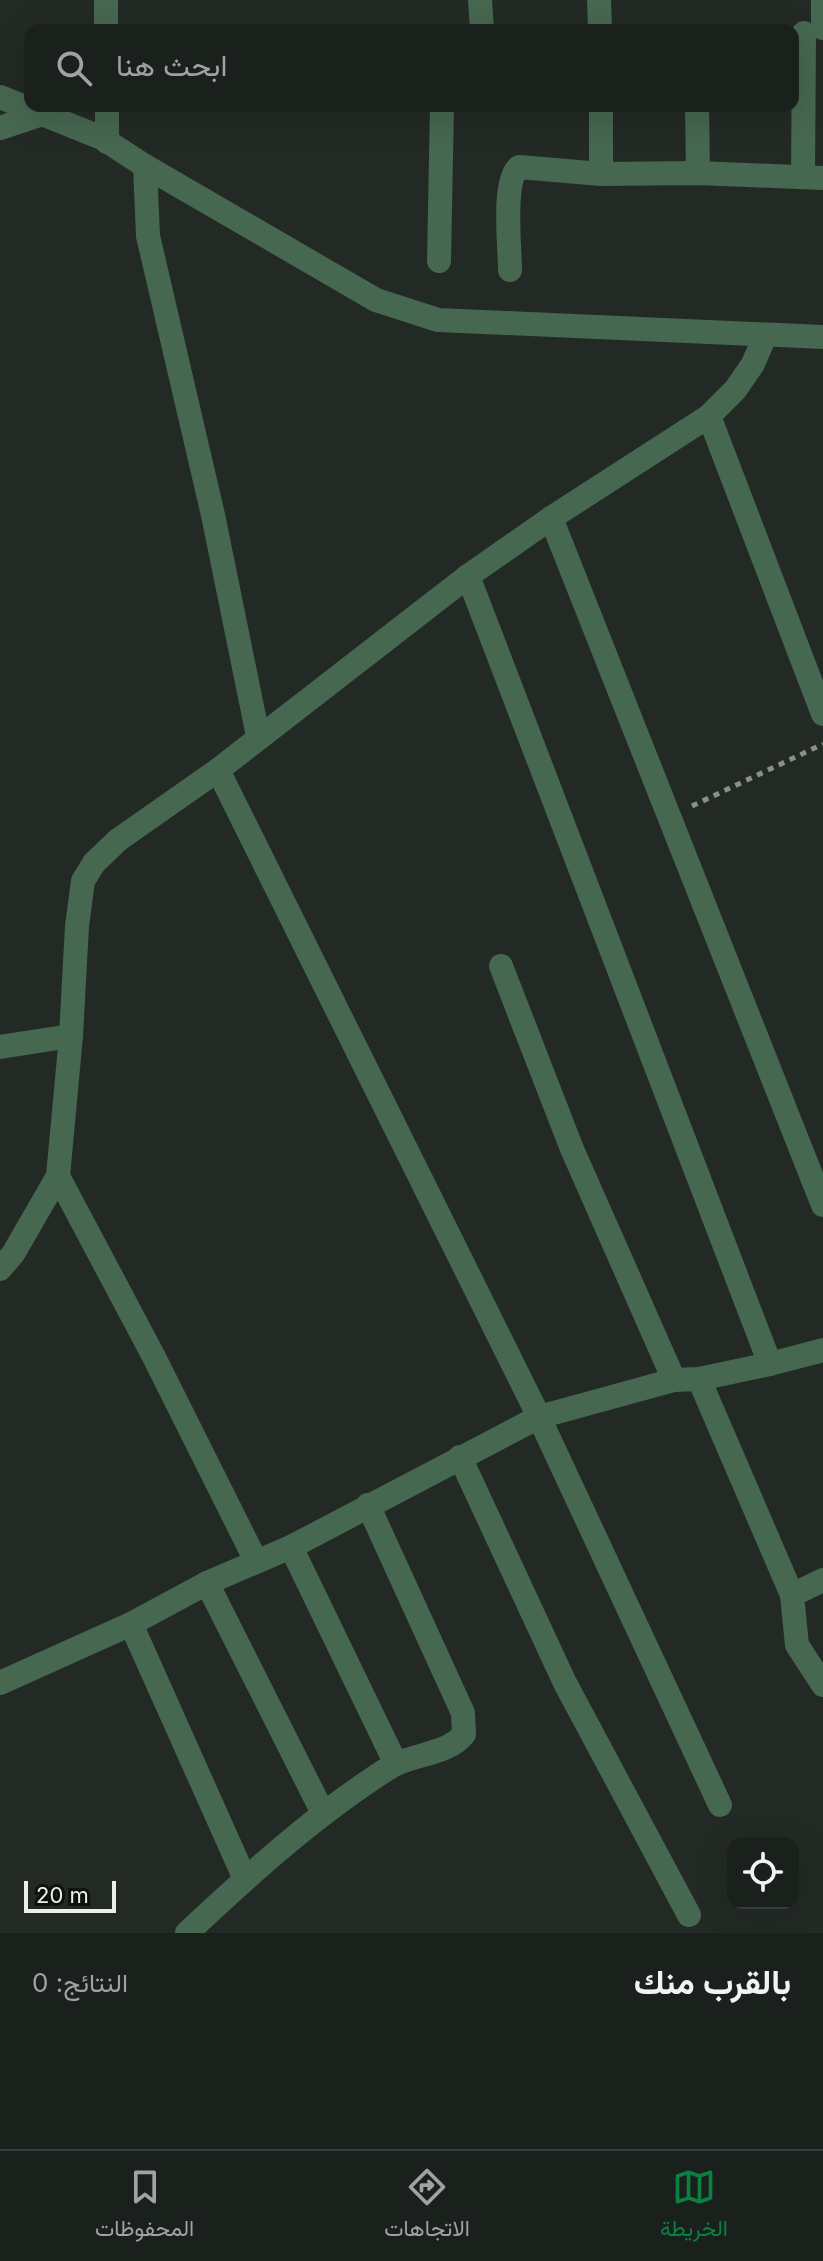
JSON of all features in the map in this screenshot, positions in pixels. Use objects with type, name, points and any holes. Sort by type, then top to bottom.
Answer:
[{"type":"street","points":[[106,0],[106,24]]},
{"type":"street","points":[[480,0],[482,24]]},
{"type":"street","points":[[599,0],[600,24]]},
{"type":"street","points":[[510,270],[509,193],[515,170],[529,166],[601,174],[813,177],[811,31],[823,0]]},
{"type":"street","points":[[0,97],[24,107]]},
{"type":"street","points":[[37,112],[107,142],[376,300],[402,310],[438,320],[823,337]]},
{"type":"street","points":[[107,112],[107,142]]},
{"type":"street","points":[[439,261],[442,112]]},
{"type":"street","points":[[601,112],[601,174]]},
{"type":"street","points":[[697,112],[698,173]]},
{"type":"street","points":[[0,128],[42,114]]},
{"type":"street","points":[[145,166],[148,236],[213,515],[258,736]]},
{"type":"street","points":[[0,1269],[13,1254],[58,1176],[77,926],[83,881],[94,863],[118,840],[218,770],[468,576],[551,518],[709,416],[735,390],[753,364],[765,336]]},
{"type":"street","points":[[709,416],[823,714]]},
{"type":"street","points":[[551,518],[823,1205]]},
{"type":"street","points":[[468,576],[770,1364]]},
{"type":"street","points":[[218,770],[539,1417],[720,1805]]},
{"type":"street","points":[[501,966],[572,1149],[674,1380]]},
{"type":"street","points":[[0,1047],[71,1036]]},
{"type":"street","points":[[58,1176],[154,1357],[256,1561]]},
{"type":"street","points":[[0,1683],[131,1624],[207,1583],[291,1547],[539,1417],[674,1380],[699,1379],[823,1350]]},
{"type":"street","points":[[699,1379],[792,1595],[797,1645],[823,1685]]},
{"type":"street","points":[[460,1457],[565,1683],[689,1915]]},
{"type":"street","points":[[187,1933],[323,1813],[396,1764],[460,1740],[464,1734],[464,1723],[455,1694],[368,1505]]},
{"type":"street","points":[[291,1547],[396,1764]]},
{"type":"street","points":[[792,1595],[823,1580]]},
{"type":"street","points":[[207,1583],[323,1813]]},
{"type":"street","points":[[131,1624],[245,1879]]},
{"type":"path","points":[[669,816],[823,744]]}]
